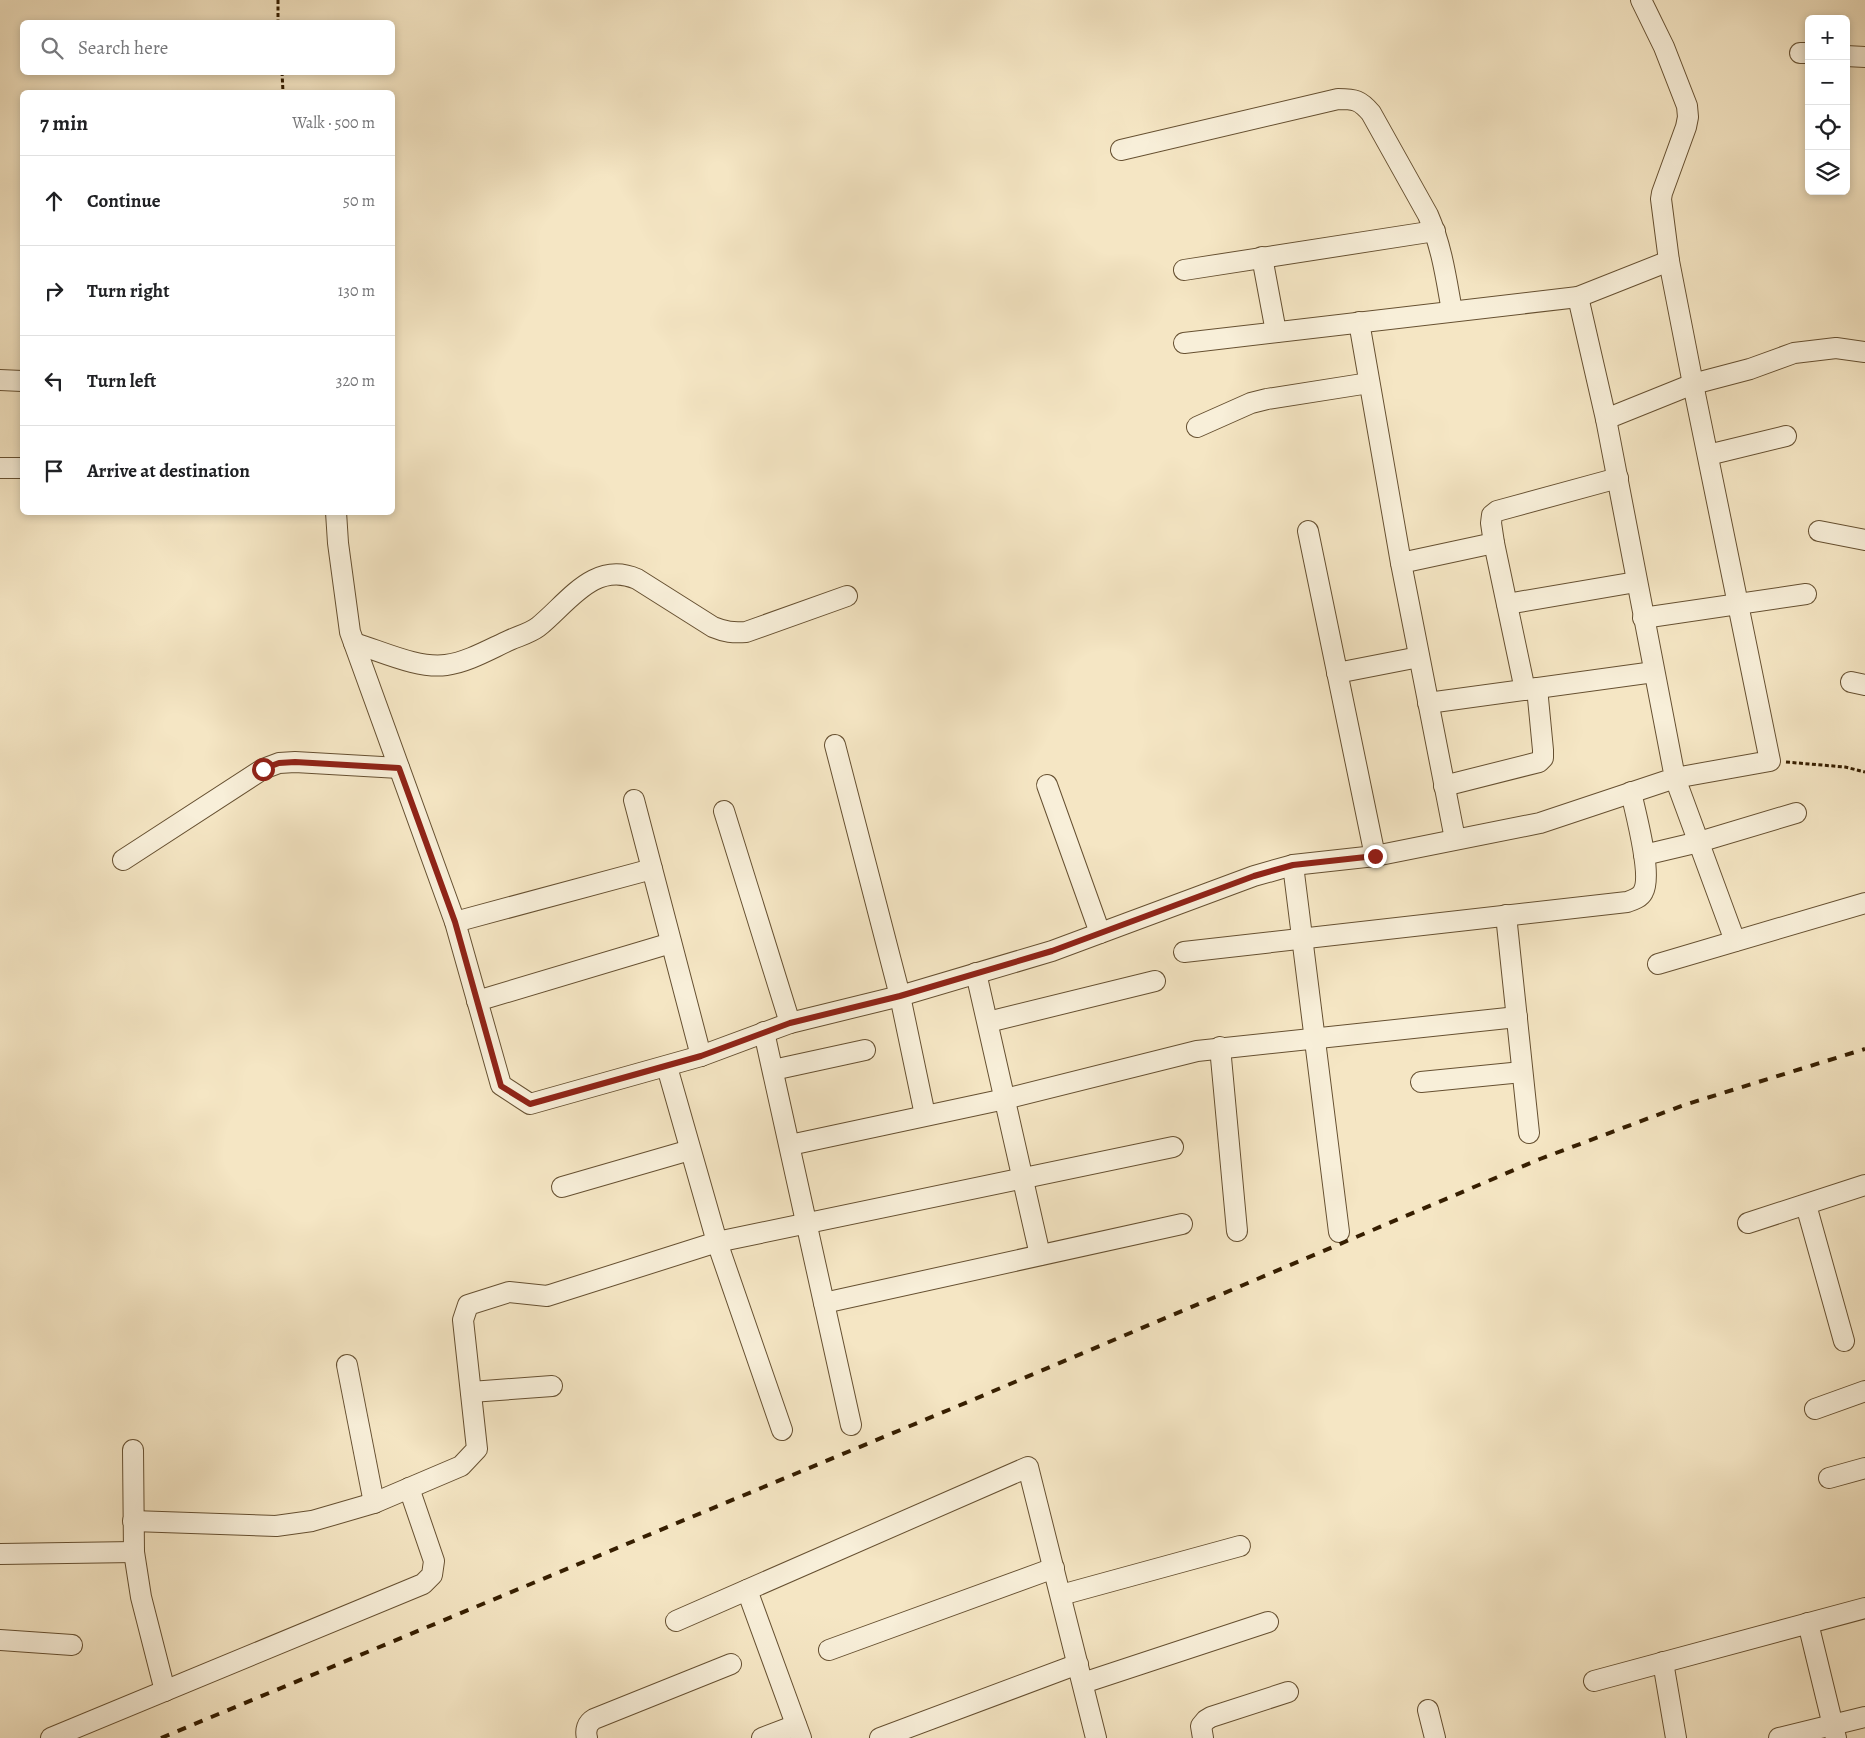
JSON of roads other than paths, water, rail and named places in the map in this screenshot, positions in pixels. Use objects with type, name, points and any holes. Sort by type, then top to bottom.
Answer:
[{"type":"street","points":[[336,515],[350,632],[455,922],[501,1086],[530,1104],[701,1056],[790,1023],[900,996],[1052,951],[1254,876],[1293,865],[1375,856],[1540,823],[1675,778],[1770,761],[1669,261],[1662,193],[1686,127],[1688,117],[1687,106],[1664,46],[1641,0]]},
{"type":"street","points":[[1850,56],[1865,57]]},
{"type":"street","points":[[1121,150],[1338,99],[1351,99],[1362,103],[1370,113],[1428,215],[1435,231],[1440,244],[1452,312]]},
{"type":"street","points":[[1184,270],[1435,231]]},
{"type":"street","points":[[1262,257],[1276,332]]},
{"type":"street","points":[[1184,343],[1578,297],[1669,261]]},
{"type":"street","points":[[1578,297],[1618,478],[1636,582],[1675,778],[1735,941]]},
{"type":"street","points":[[1359,322],[1400,563],[1455,839]]},
{"type":"street","points":[[1606,419],[1693,384],[1750,369],[1794,353],[1836,348],[1865,352]]},
{"type":"street","points":[[0,380],[20,381]]},
{"type":"street","points":[[1197,426],[1251,403],[1267,399],[1369,383]]},
{"type":"street","points":[[1708,455],[1786,436]]},
{"type":"street","points":[[0,468],[20,468]]},
{"type":"street","points":[[1444,786],[1539,762],[1543,758],[1531,689],[1507,604],[1494,543],[1490,523],[1492,515],[1497,511],[1618,478]]},
{"type":"street","points":[[1308,530],[1375,856]]},
{"type":"street","points":[[1819,531],[1865,540]]},
{"type":"street","points":[[1400,563],[1494,543]]},
{"type":"street","points":[[354,642],[419,663],[432,666],[448,665],[465,660],[536,628],[589,583],[602,575],[611,573],[625,574],[637,579],[713,627],[724,632],[734,633],[746,632],[847,596]]},
{"type":"street","points":[[1507,604],[1636,582]]},
{"type":"street","points":[[1643,618],[1806,594]]},
{"type":"street","points":[[1337,673],[1419,657]]},
{"type":"street","points":[[1428,703],[1654,672]]},
{"type":"street","points":[[836,745],[900,996],[925,1115]]},
{"type":"street","points":[[123,860],[263,769],[279,763],[295,762],[399,768]]},
{"type":"street","points":[[1047,785],[1100,933]]},
{"type":"street","points":[[1184,952],[1627,902],[1644,892],[1646,885],[1644,855],[1631,792]]},
{"type":"street","points":[[634,800],[701,1056]]},
{"type":"street","points":[[724,811],[790,1023]]},
{"type":"street","points":[[1644,855],[1699,842],[1796,813]]},
{"type":"street","points":[[1293,865],[1339,1232]]},
{"type":"street","points":[[455,922],[652,869]]},
{"type":"street","points":[[1658,964],[1865,903]]},
{"type":"street","points":[[1506,915],[1529,1133]]},
{"type":"street","points":[[477,1001],[671,943]]},
{"type":"street","points":[[976,973],[1040,1255]]},
{"type":"street","points":[[988,1022],[1155,981]]},
{"type":"street","points":[[790,1145],[1005,1099],[1178,1055],[1220,1048],[1315,1040],[1517,1017]]},
{"type":"street","points":[[764,1032],[851,1425]]},
{"type":"street","points":[[1220,1048],[1237,1231]]},
{"type":"street","points":[[773,1070],[865,1050]]},
{"type":"street","points":[[667,1066],[717,1242],[782,1430]]},
{"type":"street","points":[[1421,1082],[1522,1072]]},
{"type":"street","points":[[133,1522],[276,1526],[312,1521],[374,1503],[461,1466],[477,1450],[463,1320],[468,1305],[509,1292],[547,1296],[717,1242],[1173,1147]]},
{"type":"street","points":[[562,1188],[690,1150]]},
{"type":"street","points":[[1748,1223],[1865,1185]]},
{"type":"street","points":[[1806,1205],[1844,1342]]},
{"type":"street","points":[[824,1303],[1182,1224]]},
{"type":"street","points":[[347,1365],[374,1503]]},
{"type":"street","points":[[471,1392],[552,1386]]},
{"type":"street","points":[[1815,1409],[1865,1391]]},
{"type":"street","points":[[133,1450],[134,1552],[141,1597],[165,1691]]},
{"type":"street","points":[[676,1621],[1028,1467],[1096,1738]]},
{"type":"street","points":[[1829,1478],[1865,1468]]},
{"type":"street","points":[[52,1738],[423,1584],[432,1575],[434,1561],[409,1488]]},
{"type":"street","points":[[1061,1595],[1240,1546]]},
{"type":"street","points":[[0,1554],[134,1552]]},
{"type":"street","points":[[829,1650],[1054,1568]]},
{"type":"street","points":[[747,1590],[798,1732],[762,1738]]},
{"type":"street","points":[[1594,1681],[1865,1608]]},
{"type":"street","points":[[880,1738],[1080,1673],[1268,1622]]},
{"type":"street","points":[[1808,1623],[1835,1731]]},
{"type":"street","points":[[0,1640],[72,1645]]},
{"type":"street","points":[[1663,1662],[1676,1738]]},
{"type":"street","points":[[587,1738],[587,1726],[594,1719],[731,1664]]},
{"type":"street","points":[[1203,1738],[1201,1726],[1206,1720],[1288,1692]]},
{"type":"street","points":[[1428,1710],[1435,1738]]},
{"type":"street","points":[[1779,1738],[1835,1731],[1865,1717]]},
{"type":"railway","points":[[161,1738],[970,1401],[1540,1159],[1684,1105],[1865,1049]]}]
